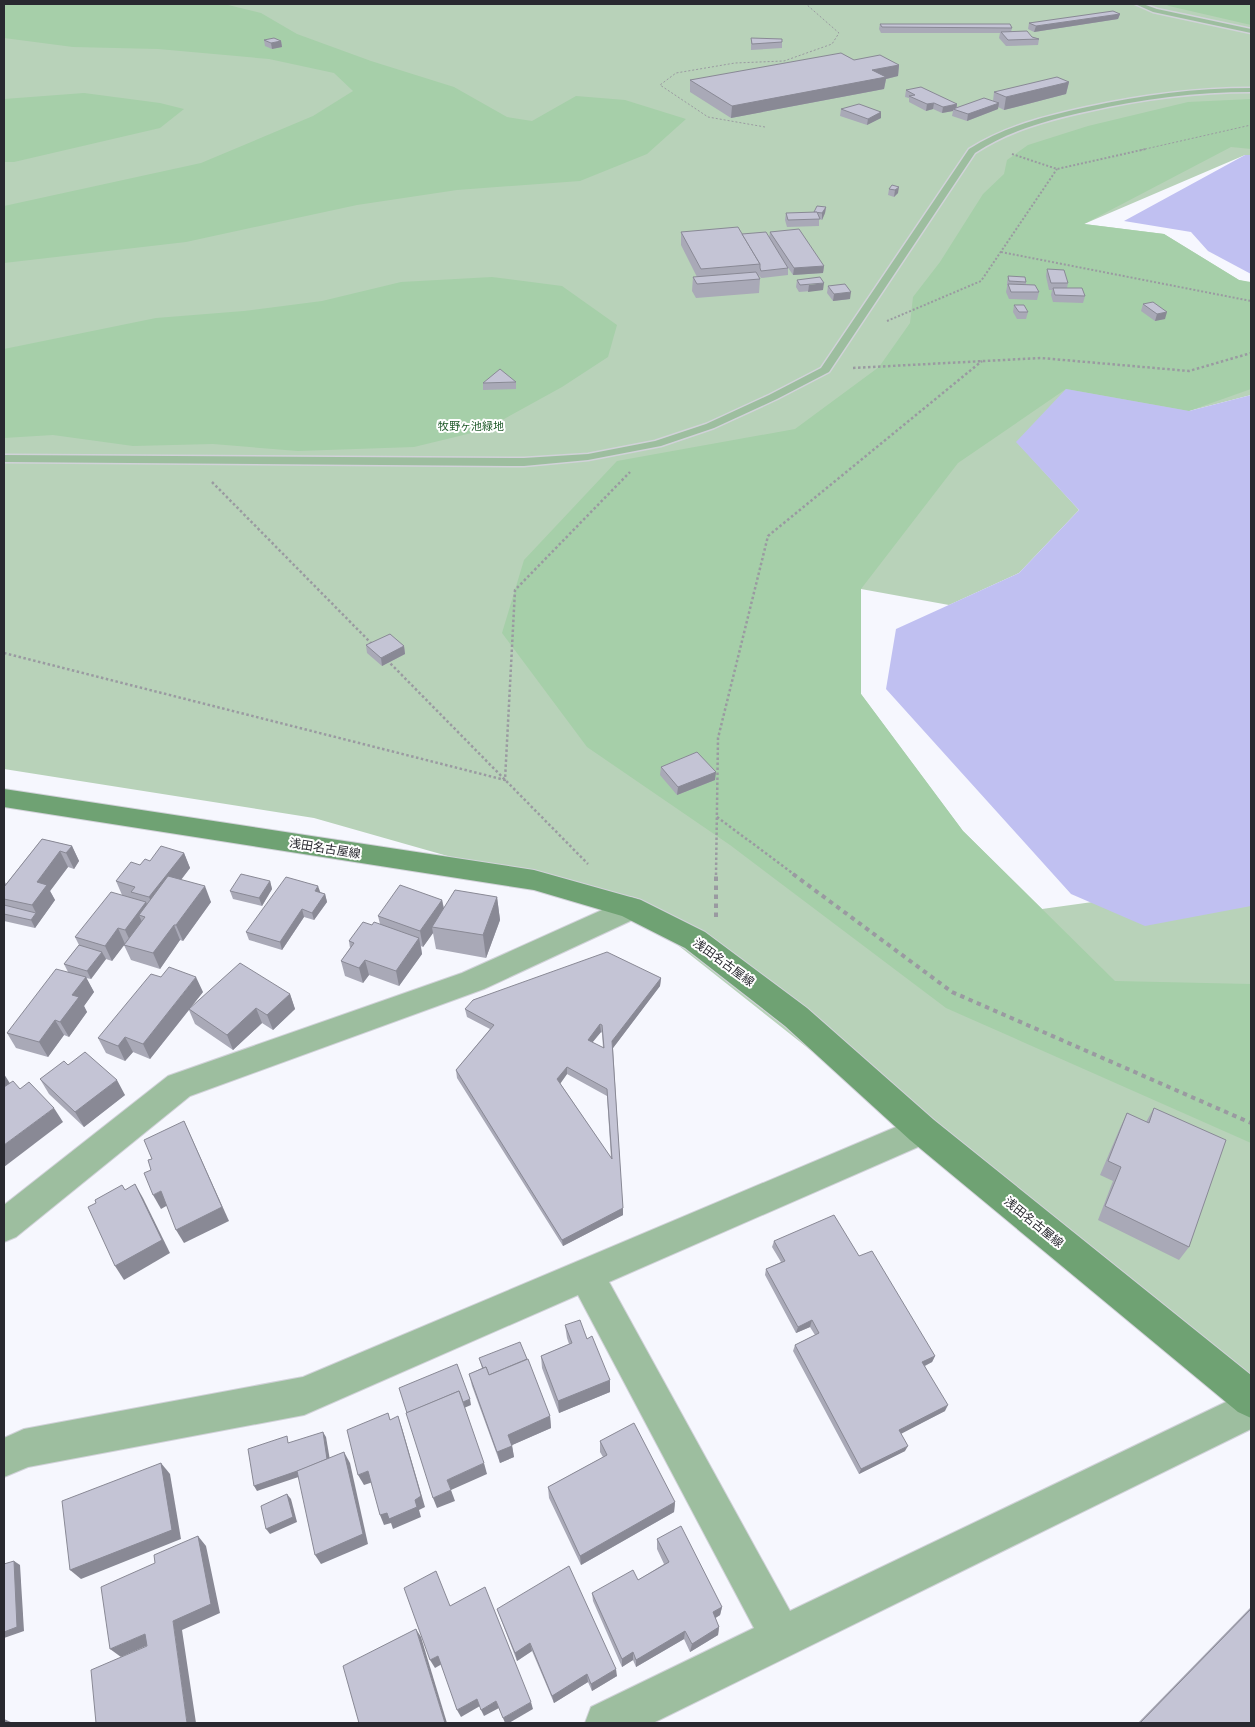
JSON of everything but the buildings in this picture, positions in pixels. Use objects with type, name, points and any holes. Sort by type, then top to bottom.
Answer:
[{"type":"main road","name":"浅田名古屋線","points":[[4,798],[534,880],[631,908],[695,940],[796,1016],[922,1130],[1251,1399]]},
{"type":"street","points":[[4,1226],[180,1086],[473,980],[631,908]]},
{"type":"street","points":[[4,1458],[24,1448],[304,1396],[922,1130]]},
{"type":"street","points":[[586,1274],[780,1637]]},
{"type":"street","points":[[607,1723],[1251,1409]]},
{"type":"lane","points":[[1138,4],[1155,11],[1251,31]]},
{"type":"lane","points":[[4,459],[524,462],[588,457],[656,444],[710,426],[773,397],[825,370],[972,151],[992,137],[1023,124],[1133,99],[1177,92],[1251,90]]},
{"type":"path","points":[[765,128],[708,116],[660,85],[676,73],[736,63],[784,61],[832,44],[839,33],[806,4]]},
{"type":"path","points":[[983,143],[1057,170],[1251,125]]},
{"type":"path","points":[[846,338],[981,281],[1057,170]]},
{"type":"path","points":[[1001,252],[1251,301]]},
{"type":"path","points":[[825,370],[1041,358],[1189,371],[1251,353]]},
{"type":"path","points":[[715,955],[718,738],[768,536],[982,361]]},
{"type":"path","points":[[505,780],[515,590],[656,444]]},
{"type":"path","points":[[190,460],[379,652]]},
{"type":"path","points":[[4,653],[505,780]]},
{"type":"path","points":[[386,659],[589,865]]},
{"type":"path","points":[[717,817],[952,992],[1251,1123]]},
{"type":"green space","name":"牧野ヶ池緑地","points":[[4,4],[1251,4],[1251,155],[1245,155],[1084,224],[1164,234],[1239,280],[1251,283],[1251,395],[1189,411],[1017,442],[1079,510],[1019,573],[949,605],[861,589],[861,694],[963,831],[1042,909],[1251,880],[1251,1399],[631,908],[314,818],[4,769]]},
{"type":"green space","points":[[4,4],[224,4],[261,13],[297,34],[371,61],[454,87],[507,117],[532,121],[576,96],[625,100],[686,119],[647,154],[580,181],[457,190],[357,205],[186,242],[4,263],[4,206],[201,163],[313,116],[353,91],[334,73],[269,59],[158,49],[73,47],[4,38]]},
{"type":"green space","points":[[1165,4],[1251,4],[1251,25],[1169,6]]},
{"type":"green space","points":[[84,93],[160,103],[184,109],[160,128],[14,162],[4,162],[4,99]]},
{"type":"green space","points":[[1251,99],[1251,149],[1231,147],[1084,224],[1164,234],[1239,280],[1251,282],[1251,389],[1189,411],[1066,389],[958,463],[861,589],[861,694],[963,831],[1115,981],[1251,984],[1251,1143],[946,1008],[730,845],[587,747],[502,633],[524,560],[617,461],[795,429],[879,367],[910,323],[913,297],[940,262],[983,194],[1004,174],[1007,160],[1028,145],[1088,126],[1188,102]]},
{"type":"green space","points":[[492,277],[562,286],[617,325],[608,357],[562,387],[484,430],[414,447],[298,451],[213,444],[133,446],[53,435],[4,438],[4,349],[156,318],[244,311],[322,301],[401,282]]},
{"type":"water","points":[[1245,155],[1251,155],[1251,274],[1208,251],[1191,232],[1124,221]]},
{"type":"water","points":[[1066,389],[1189,411],[1251,395],[1251,906],[1145,926],[1071,894],[886,689],[896,629],[1019,573],[1079,510],[1016,442]]}]
